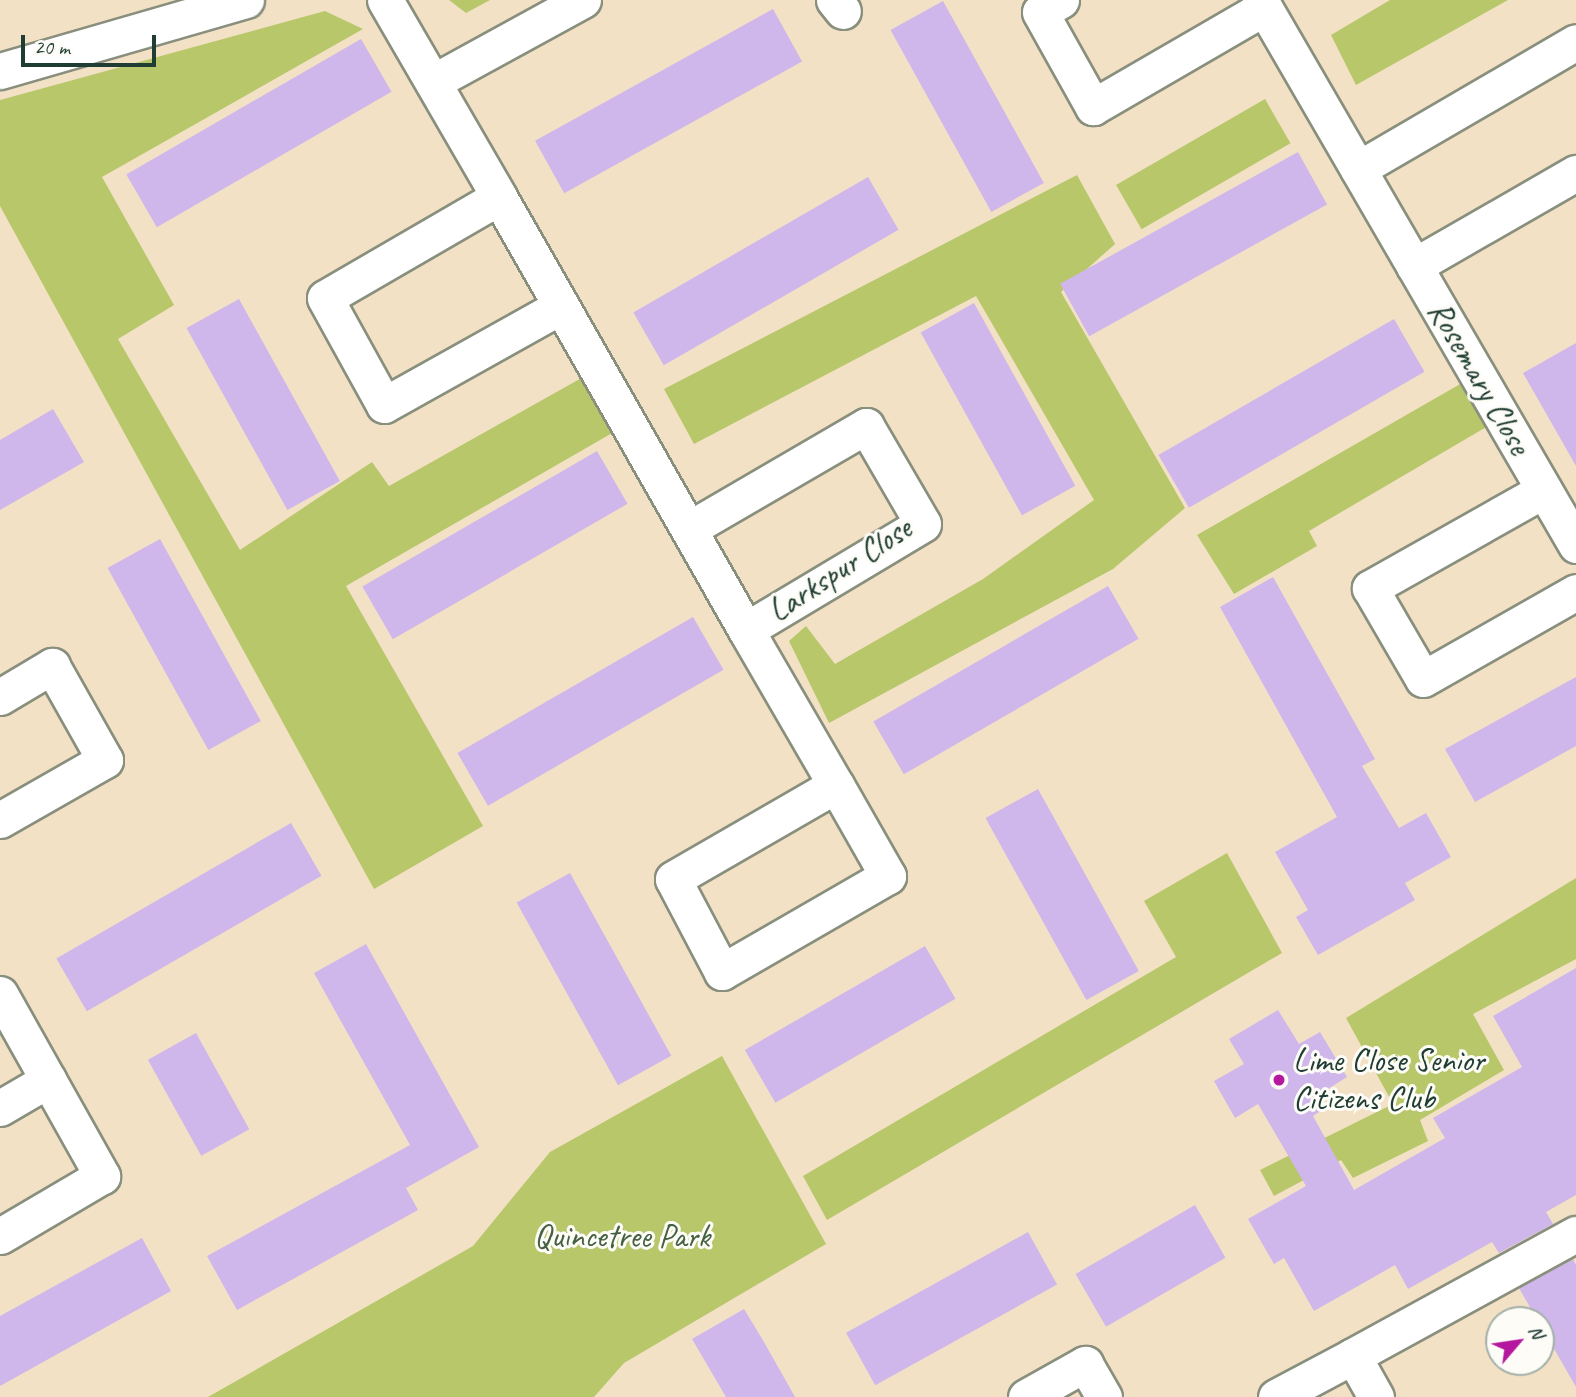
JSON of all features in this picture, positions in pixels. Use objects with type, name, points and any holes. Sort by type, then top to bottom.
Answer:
[{"type":"street","points":[[0,71],[246,0]]},
{"type":"street","name":"Larkspur Close","points":[[385,0],[433,82],[746,630],[836,785],[888,876],[722,972],[673,879],[836,785]]},
{"type":"street","points":[[433,82],[583,0]]},
{"type":"street","name":"Rosemary Close","points":[[1061,0],[1040,12],[1093,107],[1262,4],[1576,545]]},
{"type":"street","points":[[1358,169],[1576,42]]},
{"type":"street","name":"Rosemary Close","points":[[1414,266],[1576,173]]},
{"type":"street","points":[[499,197],[325,298],[384,405],[561,306]]},
{"type":"street","name":"Larkspur Close","points":[[689,529],[866,426],[923,524],[746,630]]},
{"type":"street","name":"Rosemary Close","points":[[1544,490],[1370,588],[1423,679],[1576,592]]},
{"type":"street","points":[[0,697],[52,666],[105,760],[0,820]]},
{"type":"street","points":[[0,994],[102,1176],[0,1236]]},
{"type":"street","points":[[0,1108],[48,1080]]},
{"type":"street","points":[[1276,1397],[1576,1234]]},
{"type":"street","points":[[1353,1356],[1376,1397]]},
{"type":"street","points":[[1026,1397],[1084,1364],[1104,1397]]},
{"type":"green space","points":[[449,0],[490,0],[466,13]]},
{"type":"green space","points":[[1390,0],[1508,0],[1356,85],[1331,35]]},
{"type":"green space","points":[[325,11],[363,29],[102,177],[174,305],[118,339],[240,550],[372,462],[389,486],[585,376],[614,432],[346,586],[483,826],[374,889],[0,206],[0,100]]},
{"type":"green space","points":[[1265,99],[1290,143],[1142,229],[1116,185]]},
{"type":"green space","points":[[1077,175],[1115,244],[1061,292],[1185,508],[1113,569],[829,723],[789,641],[806,626],[835,664],[983,579],[1094,500],[976,296],[694,444],[664,389]]},
{"type":"green space","points":[[1462,383],[1488,426],[1309,531],[1317,546],[1234,594],[1197,535]]},
{"type":"green space","points":[[1227,853],[1282,953],[827,1220],[803,1176],[1176,957],[1144,901]]},
{"type":"green space","points":[[1576,878],[1576,959],[1473,1014],[1504,1070],[1420,1120],[1428,1141],[1353,1178],[1341,1160],[1274,1196],[1260,1170],[1393,1104],[1346,1018]]},
{"type":"green space","name":"Quincetree Park","points":[[722,1056],[826,1244],[624,1363],[594,1397],[208,1397],[473,1246],[550,1152]]},
{"type":"building","points":[[943,1],[1044,183],[991,212],[891,30]]},
{"type":"building","points":[[773,9],[802,61],[564,193],[535,141]]},
{"type":"building","points":[[361,39],[392,92],[157,227],[126,174]]},
{"type":"building","points":[[1298,152],[1327,204],[1089,336],[1060,284]]},
{"type":"building","points":[[868,177],[898,230],[664,365],[633,312]]},
{"type":"building","points":[[239,299],[340,481],[287,510],[187,328]]},
{"type":"building","points":[[974,303],[1075,486],[1022,515],[921,333]]},
{"type":"building","points":[[1394,319],[1424,372],[1189,508],[1158,455]]},
{"type":"building","points":[[1576,343],[1576,466],[1523,373]]},
{"type":"building","points":[[53,409],[84,462],[0,510],[0,440]]},
{"type":"building","points":[[597,451],[628,504],[393,639],[362,586]]},
{"type":"building","points":[[160,539],[261,721],[208,750],[108,568]]},
{"type":"building","points":[[1273,577],[1375,759],[1362,766],[1399,828],[1426,813],[1451,857],[1405,883],[1415,900],[1318,955],[1296,917],[1308,910],[1275,852],[1337,817],[1220,607]]},
{"type":"building","points":[[1108,586],[1138,639],[904,774],[873,722]]},
{"type":"building","points":[[693,617],[724,670],[488,806],[457,753]]},
{"type":"building","points":[[1576,677],[1576,746],[1475,802],[1445,749]]},
{"type":"building","points":[[1038,789],[1139,971],[1086,1000],[986,818]]},
{"type":"building","points":[[291,823],[322,876],[87,1011],[56,958]]},
{"type":"building","points":[[570,873],[671,1056],[618,1085],[517,903]]},
{"type":"building","points":[[366,944],[479,1147],[406,1188],[418,1210],[237,1310],[207,1256],[410,1145],[314,973]]},
{"type":"building","points":[[925,946],[956,999],[775,1103],[745,1050]]},
{"type":"building","points":[[1576,968],[1576,1195],[1546,1212],[1553,1224],[1499,1253],[1492,1242],[1408,1289],[1395,1265],[1314,1311],[1284,1258],[1274,1264],[1248,1219],[1306,1186],[1258,1104],[1235,1118],[1214,1081],[1244,1064],[1229,1039],[1278,1010],[1299,1044],[1320,1032],[1347,1077],[1318,1095],[1325,1108],[1313,1116],[1354,1190],[1445,1138],[1433,1118],[1522,1067],[1493,1016]]},
{"type":"building","points":[[196,1033],[249,1129],[201,1156],[148,1060]]},
{"type":"building","points":[[1195,1205],[1226,1258],[1106,1327],[1075,1274]]},
{"type":"building","points":[[1028,1232],[1057,1284],[875,1385],[846,1333]]},
{"type":"building","points":[[142,1238],[171,1291],[0,1386],[0,1316]]},
{"type":"building","points":[[1573,1259],[1576,1265],[1576,1387],[1555,1351],[1555,1306],[1529,1306],[1519,1288]]},
{"type":"building","points":[[744,1309],[795,1397],[726,1397],[692,1339]]},
{"type":"place","name":"Lime Close Senior Citizens Club","points":[[1279,1080]]}]
